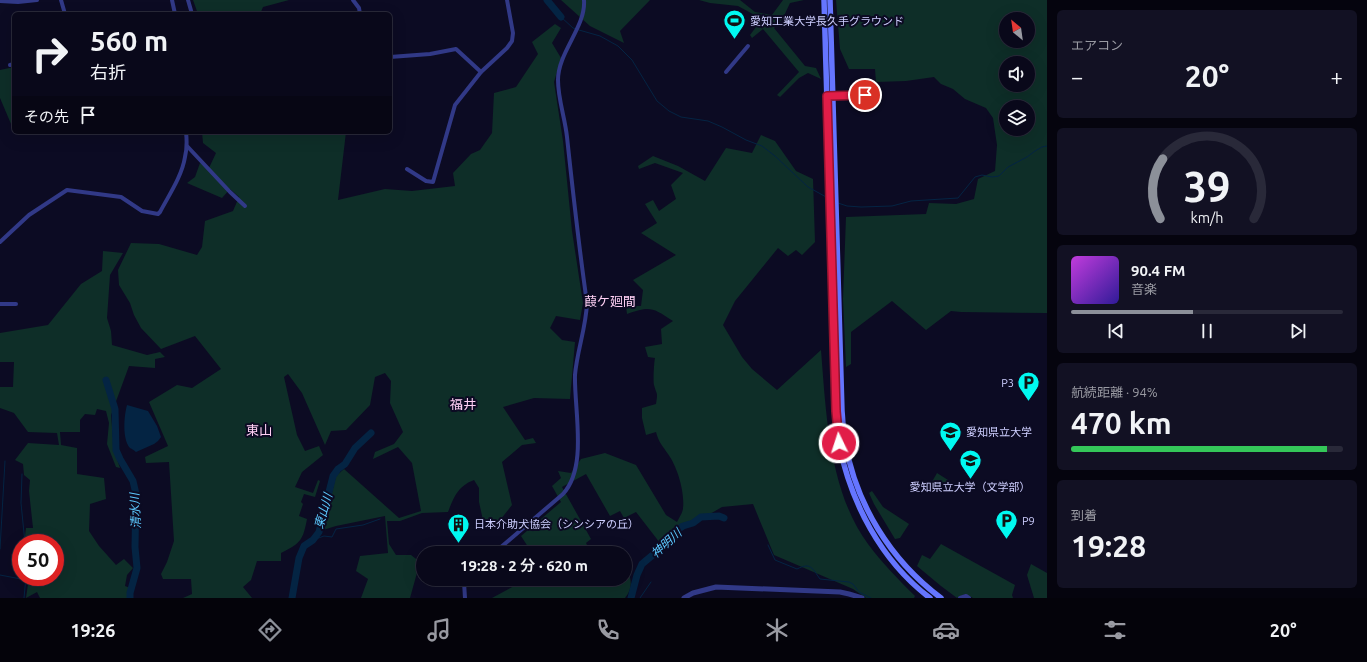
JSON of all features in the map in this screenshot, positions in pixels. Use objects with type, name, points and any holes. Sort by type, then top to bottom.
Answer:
[{"type":"main road","points":[[824,0],[830,96]]},
{"type":"main road","points":[[830,0],[830,142],[842,411],[845,442],[855,480],[865,505],[886,542],[910,572],[941,598]]},
{"type":"main road","points":[[833,208],[836,411],[839,443],[850,483],[860,509],[874,536],[892,562],[930,598]]},
{"type":"street","points":[[0,1],[18,2],[37,0]]},
{"type":"street","points":[[61,0],[64,12]]},
{"type":"street","points":[[172,0],[175,12]]},
{"type":"street","points":[[188,0],[191,12]]},
{"type":"street","points":[[353,0],[359,12]]},
{"type":"street","points":[[407,169],[426,181],[433,182],[455,105],[481,72],[507,48],[512,41],[513,33],[507,0]]},
{"type":"street","points":[[502,546],[563,494],[569,487],[576,468],[575,376],[587,303],[566,131],[558,81],[559,71],[579,22],[584,6],[584,0]]},
{"type":"street","points":[[726,72],[748,46]]},
{"type":"street","points":[[392,57],[430,54],[456,49],[481,72]]},
{"type":"street","points":[[830,96],[865,95]]},
{"type":"street","points":[[0,242],[29,215],[67,190],[121,197],[142,211],[158,214],[176,182],[184,163],[187,146],[186,134]]},
{"type":"street","points":[[187,146],[245,206]]},
{"type":"street","points":[[0,304],[16,304]]},
{"type":"street","points":[[464,586],[465,598]]},
{"type":"street","points":[[684,598],[693,593],[716,587],[840,592],[862,598]]},
{"type":"street","points":[[960,598],[966,596],[969,598]]},
{"type":"green space","points":[[193,0],[289,0],[263,7],[261,12],[197,12]]},
{"type":"green space","points":[[561,0],[650,0],[620,31],[624,43],[590,26]]},
{"type":"green space","points":[[699,0],[740,0],[755,12],[772,15],[783,0],[804,0],[790,3],[783,18],[774,28],[805,66],[816,68],[821,79],[808,73],[799,78],[780,97],[777,95],[799,72],[763,29],[752,38],[750,35],[762,19],[738,6],[710,3]]},
{"type":"green space","points":[[836,0],[1047,0],[1047,313],[951,311],[926,330],[892,301],[851,332],[851,364],[846,367],[843,299],[846,217],[926,214],[929,203],[956,204],[974,199],[978,179],[995,171],[997,145],[993,118],[986,108],[965,99],[953,89],[941,84],[934,77],[906,81],[876,82],[875,69],[849,69],[840,49]]},
{"type":"green space","points":[[555,24],[561,28],[552,43],[561,58],[554,82],[563,141],[572,231],[583,303],[580,320],[556,316],[550,328],[562,340],[575,342],[570,399],[534,398],[503,407],[525,440],[533,438],[536,443],[522,445],[502,462],[512,505],[497,524],[490,526],[483,520],[479,502],[479,488],[474,480],[464,485],[460,489],[448,512],[422,513],[400,521],[387,521],[389,544],[396,555],[411,555],[416,559],[416,576],[410,598],[361,598],[368,579],[356,571],[360,556],[388,553],[385,516],[323,530],[336,476],[344,469],[399,518],[421,511],[412,463],[398,447],[373,459],[375,452],[394,444],[403,432],[390,403],[391,381],[385,373],[375,377],[370,405],[346,430],[331,431],[325,445],[302,393],[288,374],[284,377],[297,435],[305,451],[319,446],[323,455],[302,472],[295,487],[313,493],[318,480],[320,481],[315,497],[304,494],[301,502],[303,504],[299,516],[307,519],[304,532],[297,543],[281,553],[281,561],[257,561],[251,580],[243,587],[252,598],[183,598],[192,594],[191,579],[163,579],[161,574],[174,541],[169,462],[146,463],[145,457],[168,446],[149,402],[177,385],[192,388],[221,369],[195,336],[161,349],[141,328],[130,303],[119,285],[118,270],[131,243],[159,244],[197,255],[202,247],[205,221],[233,211],[239,197],[230,189],[222,198],[187,183],[195,177],[200,163],[209,168],[216,153],[203,143],[202,134],[346,134],[338,200],[385,189],[412,191],[455,186],[453,173],[471,154],[480,150],[492,133],[494,93],[516,87],[538,54],[532,42]]},
{"type":"green space","points":[[12,67],[12,126],[0,98],[0,70]]},
{"type":"green space","points":[[761,135],[775,141],[796,171],[813,179],[815,242],[802,255],[796,250],[788,256],[778,248],[735,301],[723,325],[742,357],[752,369],[777,390],[821,350],[825,399],[832,451],[837,476],[845,500],[855,523],[868,544],[896,577],[915,596],[914,598],[866,598],[853,589],[774,555],[753,504],[722,507],[660,543],[636,512],[624,518],[620,511],[610,516],[586,474],[562,487],[591,539],[586,543],[588,546],[527,546],[521,536],[561,502],[552,486],[561,478],[558,471],[571,473],[581,459],[605,453],[636,465],[666,515],[677,522],[683,508],[683,494],[677,472],[656,432],[646,435],[642,418],[642,408],[656,404],[657,395],[654,383],[655,358],[648,357],[645,347],[662,344],[661,329],[673,321],[651,309],[627,314],[626,306],[641,306],[643,290],[633,280],[676,255],[641,233],[657,223],[645,204],[653,200],[659,211],[676,199],[671,185],[683,173],[655,163],[639,169],[638,166],[653,156],[678,166],[705,181],[726,148],[752,153]]},
{"type":"green space","points":[[103,251],[123,253],[110,275],[107,318],[111,331],[112,345],[147,355],[160,352],[165,357],[155,359],[155,368],[129,366],[111,415],[114,450],[120,468],[116,467],[107,444],[109,423],[106,411],[97,409],[95,415],[85,414],[80,420],[80,432],[60,432],[61,445],[77,448],[77,474],[104,478],[106,499],[90,504],[89,531],[99,546],[116,565],[124,559],[133,568],[127,575],[125,586],[130,588],[129,598],[40,598],[37,592],[26,598],[28,586],[64,586],[64,534],[25,534],[26,528],[33,528],[29,491],[30,480],[24,475],[23,464],[15,460],[28,443],[59,445],[57,433],[28,432],[14,413],[0,408],[0,387],[13,387],[14,362],[0,362],[0,333],[48,325],[81,284],[102,271]]},
{"type":"green space","points":[[937,473],[948,480],[940,493],[929,487]]},
{"type":"green space","points":[[872,491],[883,507],[909,524],[900,538],[895,539],[874,504],[869,493]]},
{"type":"green space","points":[[941,544],[1015,585],[1012,595],[1013,598],[973,598],[965,594],[957,598],[941,586],[917,566],[922,555],[930,559]]},
{"type":"green space","points":[[1031,564],[1047,573],[1047,598],[1034,598],[1027,575]]},
{"type":"green space","points":[[514,586],[631,586],[625,598],[492,598]]},
{"type":"water","points":[[127,405],[148,411],[157,426],[161,437],[154,444],[136,452],[130,448],[126,439],[125,415]]},
{"type":"waterway","points":[[547,0],[561,17]]},
{"type":"waterway","points":[[561,17],[576,29]]},
{"type":"waterway","points":[[579,30],[600,36],[618,46],[632,60],[657,101],[669,111],[681,117],[708,121],[746,140],[762,146],[808,187],[828,198]]},
{"type":"waterway","points":[[838,203],[847,206],[861,207],[892,206],[911,201],[958,198],[975,177],[982,175],[992,177],[999,176],[1008,167],[1042,147],[1047,146]]},
{"type":"waterway","name":"清水川","points":[[106,380],[115,409],[116,450],[133,481],[136,494],[135,547],[137,568],[130,598]]},
{"type":"waterway","name":"東山川","points":[[292,598],[299,558],[304,546],[313,540],[319,532],[333,476],[338,469],[345,464],[355,448],[371,433]]},
{"type":"waterway","points":[[0,549],[5,461]]},
{"type":"waterway","points":[[22,474],[21,503],[24,534]]},
{"type":"waterway","name":"神明川","points":[[631,598],[637,575],[642,564],[673,538],[677,530],[683,526],[693,523],[701,517],[719,516],[724,518]]},
{"type":"waterway","points":[[313,540],[324,536],[332,537],[336,529],[363,525],[380,519]]},
{"type":"waterway","points":[[768,545],[775,560],[797,569],[805,566],[811,567],[820,579],[849,582],[853,584],[859,592],[871,598]]},
{"type":"waterway","points":[[0,575],[12,577]]},
{"type":"waterway","points":[[640,598],[651,582]]},
{"type":"waterway","points":[[24,598],[25,586]]},
{"type":"place","name":"愛知工業大学長久手グラウンド","points":[[734,40]]},
{"type":"place","name":"P3","points":[[1029,402]]},
{"type":"place","name":"愛知県立大学","points":[[951,452]]},
{"type":"place","name":"愛知県立大学（文学部）","points":[[970,480]]},
{"type":"place","name":"P9","points":[[1006,540]]},
{"type":"place","name":"日本介助犬協会（シンシアの丘）","points":[[459,544]]},
{"type":"district","name":"葭ケ廻間","points":[[610,301]]},
{"type":"district","name":"福井","points":[[463,404]]},
{"type":"district","name":"東山","points":[[259,430]]},
{"type":"route","points":[[839,443],[836,411],[827,142],[827,96],[865,95]]}]
